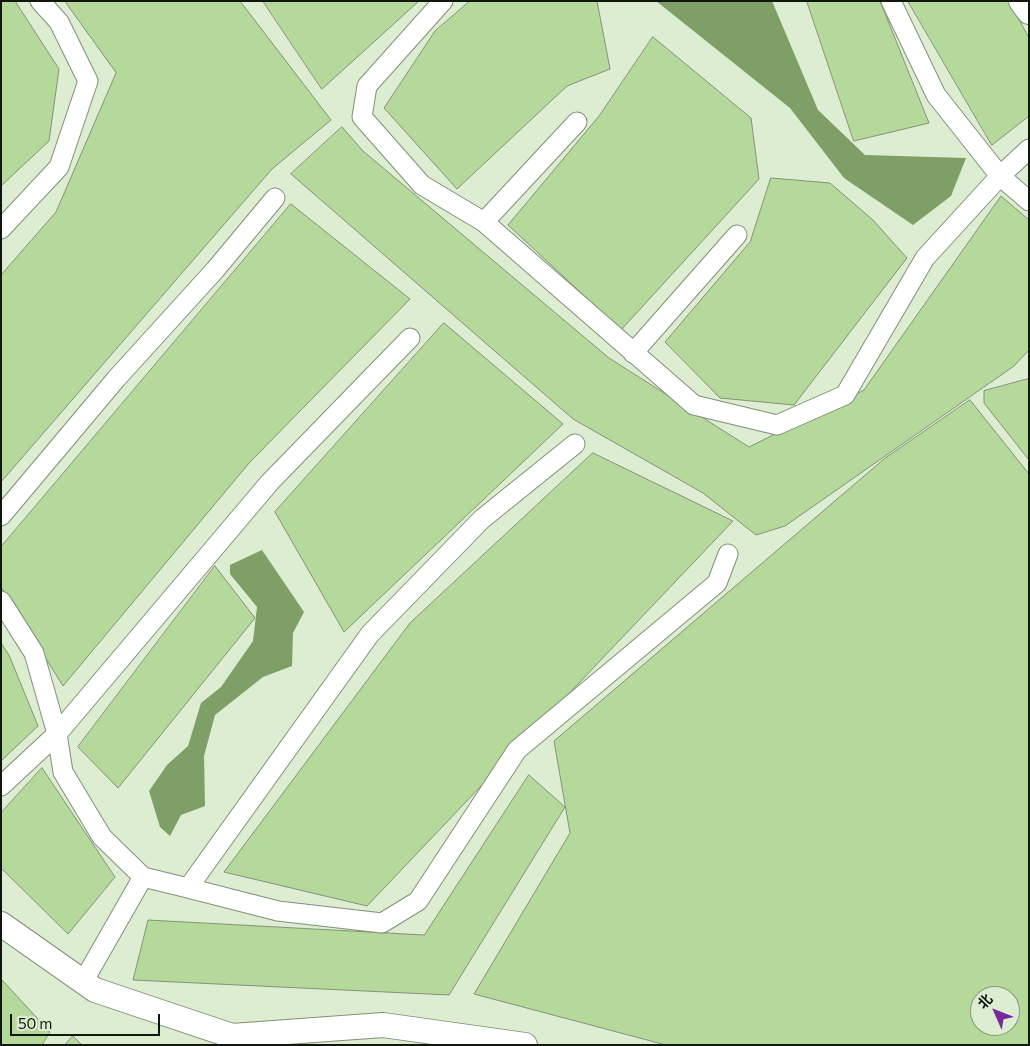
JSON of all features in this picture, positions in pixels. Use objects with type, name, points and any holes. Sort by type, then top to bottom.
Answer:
[{"type":"street","points":[[1,229],[60,167],[88,81],[59,22],[40,1]]},
{"type":"street","points":[[443,1],[367,86],[362,117],[422,185],[484,222],[694,405],[777,425],[844,395],[925,258],[1000,176],[1029,149]]},
{"type":"street","points":[[891,1],[936,94],[1000,176],[1029,201]]},
{"type":"street","points":[[1021,1],[1029,12]]},
{"type":"street","points":[[484,222],[577,122]]},
{"type":"street","points":[[1,516],[116,379],[215,270],[275,198]]},
{"type":"street","points":[[633,353],[737,235]]},
{"type":"street","points":[[1,786],[57,734],[270,482],[410,338]]},
{"type":"street","points":[[188,888],[370,634],[482,519],[575,444]]},
{"type":"street","points":[[1,601],[34,653],[57,734],[63,772],[102,837],[143,877],[278,911],[382,923],[418,901],[517,750],[717,583],[728,554]]},
{"type":"street","points":[[83,982],[143,877]]},
{"type":"street","points":[[1,924],[95,990],[232,1036],[382,1025],[526,1045]]},
{"type":"shaded area","points":[[656,1],[772,1],[818,110],[865,155],[966,158],[951,196],[913,225],[844,178],[790,108]]},
{"type":"shaded area","points":[[262,550],[304,612],[293,633],[292,666],[263,677],[215,715],[204,756],[205,806],[181,815],[170,836],[160,827],[149,791],[167,765],[188,746],[201,703],[221,687],[253,641],[257,607],[230,574],[230,565]]},
{"type":"building","points":[[1,1],[15,1],[59,69],[49,141],[1,186]]},
{"type":"building","points":[[65,1],[240,1],[331,120],[272,169],[1,482],[1,275],[56,212],[116,73]]},
{"type":"building","points":[[263,1],[419,1],[322,89]]},
{"type":"building","points":[[470,1],[597,1],[610,69],[567,86],[457,189],[384,108],[435,31]]},
{"type":"building","points":[[807,1],[880,1],[929,123],[854,141]]},
{"type":"building","points":[[908,1],[1009,1],[1029,38],[1029,116],[992,145]]},
{"type":"building","points":[[653,37],[751,118],[759,179],[621,330],[508,225],[599,116]]},
{"type":"building","points":[[342,127],[363,151],[609,358],[749,447],[864,390],[1001,196],[1029,220],[1029,350],[1014,366],[785,526],[756,535],[703,493],[573,419],[291,174]]},
{"type":"building","points":[[771,178],[830,183],[873,220],[907,258],[794,405],[720,398],[665,342],[750,242]]},
{"type":"building","points":[[291,204],[410,299],[250,462],[63,686],[1,587],[1,547]]},
{"type":"building","points":[[444,323],[563,424],[344,632],[275,512]]},
{"type":"building","points":[[1029,379],[1029,460],[984,403],[984,391]]},
{"type":"building","points":[[970,400],[1029,474],[1029,1045],[666,1045],[474,994],[570,833],[554,741],[884,459]]},
{"type":"building","points":[[593,453],[733,521],[367,906],[224,872],[410,623]]},
{"type":"building","points":[[215,566],[255,618],[118,788],[78,747]]},
{"type":"building","points":[[1,643],[9,655],[38,726],[1,761]]},
{"type":"building","points":[[42,768],[115,877],[68,934],[1,868],[1,813]]},
{"type":"building","points":[[529,775],[565,807],[449,995],[133,980],[148,920],[424,935]]},
{"type":"building","points":[[2,980],[50,1032],[42,1045],[1,1045]]},
{"type":"building","points":[[73,1036],[82,1045],[65,1045]]}]
